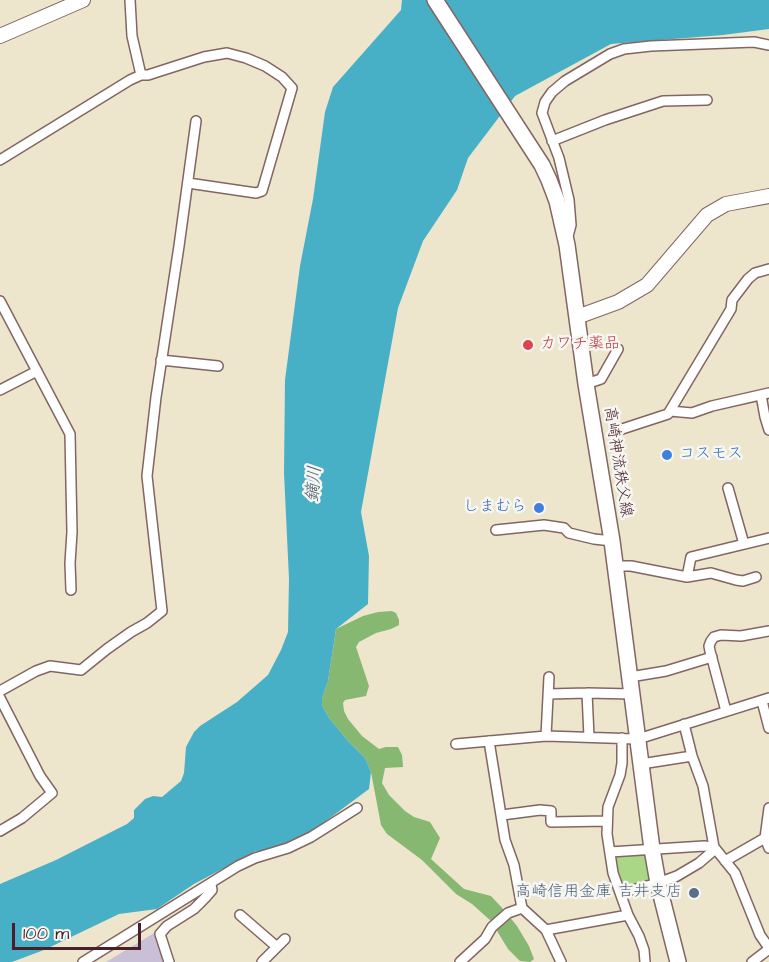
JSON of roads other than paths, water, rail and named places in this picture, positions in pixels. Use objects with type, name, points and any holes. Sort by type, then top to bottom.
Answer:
[{"type":"main road","name":"高崎神流秩父線","points":[[435,0],[525,137],[553,189],[567,245],[586,384],[612,542],[652,849],[658,884],[678,962]]},
{"type":"street","points":[[0,36],[83,0]]},
{"type":"street","points":[[130,0],[132,36],[141,75]]},
{"type":"street","points":[[567,245],[571,225],[570,211],[559,158],[542,113],[542,108],[552,92],[565,81],[610,54],[624,50],[651,46],[754,42],[769,45]]},
{"type":"street","points":[[0,160],[141,75],[148,75],[204,57],[227,54],[246,58],[282,76],[292,88],[262,191],[256,193],[188,183]]},
{"type":"street","points":[[552,141],[663,101],[707,100]]},
{"type":"street","points":[[0,691],[50,666],[81,670],[162,610],[147,476],[156,397],[196,121]]},
{"type":"street","points":[[577,317],[618,302],[647,285],[707,215],[726,204],[769,196]]},
{"type":"street","points":[[616,431],[668,414],[731,309],[732,300],[755,273],[769,269]]},
{"type":"street","points":[[0,301],[70,434],[71,590]]},
{"type":"street","points":[[586,384],[601,379],[618,349]]},
{"type":"street","points":[[162,360],[218,366]]},
{"type":"street","points":[[0,390],[37,371]]},
{"type":"street","points":[[670,411],[692,413],[765,394],[765,417],[769,430]]},
{"type":"street","points":[[728,488],[744,544]]},
{"type":"street","points":[[496,530],[544,525],[564,528],[569,533],[612,542]]},
{"type":"street","points":[[687,577],[691,557],[769,538]]},
{"type":"street","points":[[615,566],[632,566],[687,577],[711,573],[736,580],[756,577]]},
{"type":"street","points":[[726,711],[709,646],[711,641],[714,637],[721,635],[741,636],[769,631]]},
{"type":"street","points":[[630,677],[666,671],[712,657]]},
{"type":"street","points":[[546,736],[549,678]]},
{"type":"street","points":[[587,693],[589,736]]},
{"type":"street","points":[[548,694],[633,694]]},
{"type":"street","points":[[0,698],[40,776],[52,793],[22,818],[0,831]]},
{"type":"street","points":[[456,744],[546,736],[638,738],[765,700],[769,728]]},
{"type":"street","points":[[684,724],[703,786],[714,847],[740,880],[760,935],[769,949],[752,962]]},
{"type":"street","points":[[622,738],[620,775],[608,807],[610,852],[613,873],[628,915],[639,936],[645,962]]},
{"type":"street","points":[[489,741],[505,840],[514,865],[522,908],[546,930],[561,962]]},
{"type":"street","points":[[641,764],[692,756]]},
{"type":"street","points":[[84,962],[238,866],[311,837],[357,808]]},
{"type":"street","points":[[725,861],[767,843],[769,808]]},
{"type":"street","points":[[502,816],[540,810],[551,811],[551,822],[607,821]]},
{"type":"street","points":[[610,852],[714,847]]},
{"type":"street","points":[[621,893],[658,884],[677,876],[699,863],[713,851],[714,847]]},
{"type":"street","points":[[169,962],[160,934],[167,926],[194,909],[206,898],[212,890],[211,884]]},
{"type":"street","points":[[460,962],[508,913],[522,908]]},
{"type":"street","points":[[240,915],[278,947]]},
{"type":"street","points":[[546,930],[628,915]]},
{"type":"street","points":[[262,962],[285,939]]},
{"type":"water","name":"鏑川","points":[[402,0],[769,0],[769,29],[611,44],[515,96],[468,158],[457,190],[423,241],[398,308],[361,512],[369,556],[368,604],[336,629],[328,681],[322,698],[322,705],[329,718],[365,758],[371,772],[369,789],[311,832],[289,843],[256,851],[194,884],[157,909],[119,914],[44,950],[12,962],[0,962],[0,884],[56,860],[127,824],[134,818],[134,810],[145,799],[153,796],[162,797],[181,781],[184,773],[186,747],[194,732],[237,702],[268,675],[281,650],[288,632],[289,579],[284,473],[285,380],[300,266],[313,199],[325,112],[333,87],[401,10]]},
{"type":"place","name":"カワチ薬品","points":[[528,345]]},
{"type":"place","name":"コスモス","points":[[667,455]]},
{"type":"place","name":"しまむら","points":[[539,508]]},
{"type":"place","name":"高崎信用金庫 吉井支店","points":[[694,893]]}]
